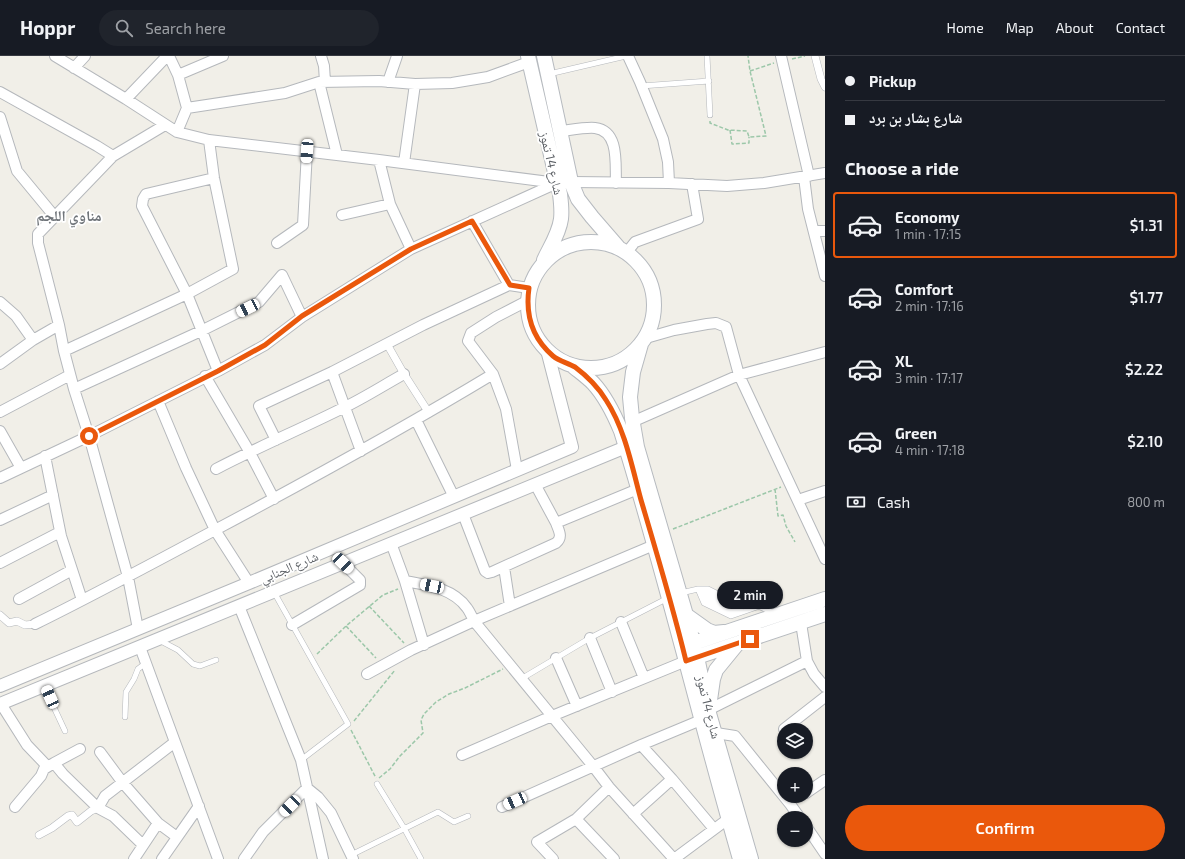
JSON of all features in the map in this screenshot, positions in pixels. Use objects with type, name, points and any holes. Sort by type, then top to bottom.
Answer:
[{"type":"main road","name":"شارع 14 تموز","points":[[544,56],[571,182],[578,199],[592,217],[623,250]]},
{"type":"main road","name":"شارع 14 تموز","points":[[529,59],[561,205],[561,219],[558,232],[540,267]]},
{"type":"main road","points":[[590,241],[604,243],[623,250],[639,263],[648,276],[653,291],[654,307],[652,323],[643,341],[630,355],[618,363],[604,367],[589,369],[574,366],[554,357],[539,342],[530,322],[528,295],[534,277],[540,267],[554,253],[571,244],[590,241]]},
{"type":"main road","name":"شارع 14 تموز","points":[[643,341],[633,372],[630,397],[632,422],[637,447],[662,533],[674,595],[705,715],[728,818],[740,859]]},
{"type":"main road","name":"شارع 14 تموز","points":[[574,366],[592,382],[606,399],[614,413],[626,447],[654,545],[674,595],[686,615],[688,645]]},
{"type":"main road","points":[[688,645],[825,600]]},
{"type":"main road","points":[[691,659],[825,614]]},
{"type":"main road","points":[[686,615],[702,627],[714,633],[728,632]]},
{"type":"main road","points":[[705,715],[716,670],[738,644]]},
{"type":"main road","name":"شارع 14 تموز","points":[[705,715],[716,733],[751,859]]},
{"type":"street","points":[[55,56],[177,132],[209,140],[557,183]]},
{"type":"street","points":[[74,68],[85,56]]},
{"type":"street","points":[[126,99],[168,56],[178,75],[187,108],[177,132]]},
{"type":"street","points":[[178,75],[223,56]]},
{"type":"street","points":[[321,56],[324,66],[322,82],[336,155]]},
{"type":"street","points":[[388,82],[397,56]]},
{"type":"street","points":[[627,56],[663,139],[668,162],[670,183]]},
{"type":"street","points":[[781,56],[807,177],[808,209],[825,273]]},
{"type":"street","points":[[814,56],[825,87]]},
{"type":"street","points":[[187,108],[285,93],[322,82],[388,82],[414,84],[452,83],[488,77],[529,59]]},
{"type":"street","points":[[404,163],[414,84]]},
{"type":"street","points":[[0,92],[113,156]]},
{"type":"street","points":[[0,117],[17,171],[55,217]]},
{"type":"street","points":[[138,628],[128,577],[89,436],[70,375],[38,243],[38,234],[43,227],[55,217],[113,156],[165,125]]},
{"type":"street","points":[[561,131],[595,128],[607,133],[614,145],[616,183]]},
{"type":"street","points":[[64,351],[187,294],[233,269],[214,178],[209,140]]},
{"type":"street","points":[[277,243],[303,224],[307,151]]},
{"type":"street","points":[[379,160],[390,204],[411,249]]},
{"type":"street","points":[[571,182],[670,183],[727,186],[764,184],[825,173]]},
{"type":"street","points":[[214,178],[146,194],[143,199],[142,206],[187,294],[218,371]]},
{"type":"street","points":[[0,478],[89,436],[205,376],[218,371],[265,345],[302,316],[411,249],[557,183]]},
{"type":"street","points":[[623,250],[635,242],[698,219],[692,184]]},
{"type":"street","points":[[342,215],[390,204]]},
{"type":"street","points":[[472,221],[510,285],[528,295],[471,333],[468,337],[468,341],[493,374],[506,409],[517,470]]},
{"type":"street","points":[[814,231],[825,231]]},
{"type":"street","points":[[74,390],[201,331],[259,302],[282,275],[302,316]]},
{"type":"street","points":[[276,440],[259,406],[332,372],[423,325],[510,285]]},
{"type":"street","points":[[0,302],[16,316],[34,340]]},
{"type":"street","points":[[643,341],[674,330],[707,324],[716,323],[726,327],[739,375],[825,559]]},
{"type":"street","points":[[0,364],[34,340],[59,325]]},
{"type":"street","points":[[387,344],[429,413]]},
{"type":"street","name":"شارع الجنابي","points":[[0,686],[572,447],[547,350]]},
{"type":"street","points":[[632,422],[739,375],[825,352]]},
{"type":"street","points":[[332,372],[360,451]]},
{"type":"street","points":[[216,469],[249,451],[276,440],[345,407],[404,374]]},
{"type":"street","points":[[0,615],[9,623],[17,621],[25,625],[35,624],[128,577],[274,499],[429,413],[493,374]]},
{"type":"street","points":[[0,412],[70,375]]},
{"type":"street","points":[[205,376],[249,451],[274,499]]},
{"type":"street","points":[[158,401],[186,468],[215,530],[249,583]]},
{"type":"street","points":[[416,420],[454,497]]},
{"type":"street","points":[[0,431],[21,468]]},
{"type":"street","name":"شارع الجنابي","points":[[1,704],[626,447]]},
{"type":"street","points":[[45,456],[60,532],[82,600]]},
{"type":"street","points":[[463,514],[485,571],[488,573],[492,572],[556,543],[560,539],[556,523],[536,484]]},
{"type":"street","points":[[556,523],[638,489]]},
{"type":"street","points":[[798,500],[825,491]]},
{"type":"street","points":[[0,520],[53,495]]},
{"type":"street","points":[[0,563],[60,532]]},
{"type":"street","points":[[391,543],[406,583],[424,645]]},
{"type":"street","points":[[367,674],[411,650],[474,621],[654,545]]},
{"type":"street","points":[[292,625],[360,585],[361,582],[358,578],[343,563]]},
{"type":"street","points":[[504,567],[510,606]]},
{"type":"street","points":[[19,599],[72,570]]},
{"type":"street","points":[[406,583],[443,590],[452,595],[466,607],[474,621],[609,787],[674,859],[728,818]]},
{"type":"street","points":[[239,606],[301,760],[323,859]]},
{"type":"street","points":[[621,622],[644,678]]},
{"type":"street","points":[[801,623],[807,660],[814,674],[825,687]]},
{"type":"street","points":[[590,638],[612,692]]},
{"type":"street","points":[[140,647],[218,859]]},
{"type":"street","points":[[556,658],[578,706]]},
{"type":"street","points":[[462,755],[691,659]]},
{"type":"street","points":[[502,807],[705,715],[807,660]]},
{"type":"street","points":[[792,723],[825,697]]},
{"type":"street","points":[[1,704],[28,745],[63,774],[98,808],[113,816],[143,845]]},
{"type":"street","points":[[716,733],[734,736],[795,811]]},
{"type":"street","points":[[39,836],[68,816],[72,815],[76,822],[90,811],[98,808],[105,796],[175,742]]},
{"type":"street","points":[[641,745],[714,829]]},
{"type":"street","points":[[15,807],[41,776],[44,769],[50,764],[80,749]]},
{"type":"street","points":[[100,752],[123,783],[158,823],[177,837]]},
{"type":"street","points":[[633,814],[672,779]]},
{"type":"street","points":[[813,788],[825,780]]},
{"type":"street","points":[[553,859],[537,842],[576,819],[609,787]]},
{"type":"street","points":[[307,788],[318,797],[331,813],[352,857]]},
{"type":"street","points":[[244,859],[263,832],[307,788]]},
{"type":"street","points":[[162,859],[199,806]]},
{"type":"street","points":[[576,819],[614,859]]},
{"type":"street","points":[[134,859],[158,823]]},
{"type":"street","points":[[813,836],[825,854]]},
{"type":"lane","points":[[548,75],[627,56]]},
{"type":"lane","points":[[707,56],[710,115]]},
{"type":"lane","points":[[641,86],[709,81]]},
{"type":"lane","points":[[698,589],[705,598],[733,612],[758,606]]},
{"type":"lane","points":[[521,679],[590,638],[674,595],[698,589],[708,589],[738,604],[758,606],[778,615]]},
{"type":"lane","points":[[274,592],[348,724],[301,760]]},
{"type":"lane","points":[[158,639],[178,650],[193,664],[200,666],[216,660]]},
{"type":"lane","points":[[125,717],[126,692],[138,669],[146,663]]},
{"type":"lane","points":[[44,686],[65,731]]},
{"type":"lane","points":[[377,784],[421,859]]},
{"type":"lane","points":[[352,857],[404,828],[438,812],[454,822],[468,816]]},
{"type":"path","points":[[748,56],[750,71],[766,136],[749,137]]},
{"type":"path","points":[[710,115],[710,123],[719,127],[730,130],[747,131],[749,143],[732,144],[730,130]]},
{"type":"path","points":[[662,533],[790,484]]},
{"type":"path","points":[[775,489],[778,516],[783,515],[786,526],[795,542]]},
{"type":"path","points":[[311,659],[346,626],[383,595],[406,583]]},
{"type":"path","points":[[370,606],[411,650]]},
{"type":"path","points":[[346,626],[383,666]]},
{"type":"path","points":[[397,668],[355,721],[348,724],[376,779],[390,770],[400,756],[423,733],[421,720],[424,714],[436,702],[449,694],[465,688],[510,665]]},
{"type":"district","name":"مناوي اللجم","points":[[69,216]]},
{"type":"route","points":[[89,436],[205,376],[218,371],[265,345],[302,316],[411,249],[472,221],[510,285],[529,288],[527,301],[530,322],[539,342],[554,357],[574,366],[592,382],[606,399],[614,413],[630,461],[686,661],[750,639]]}]
